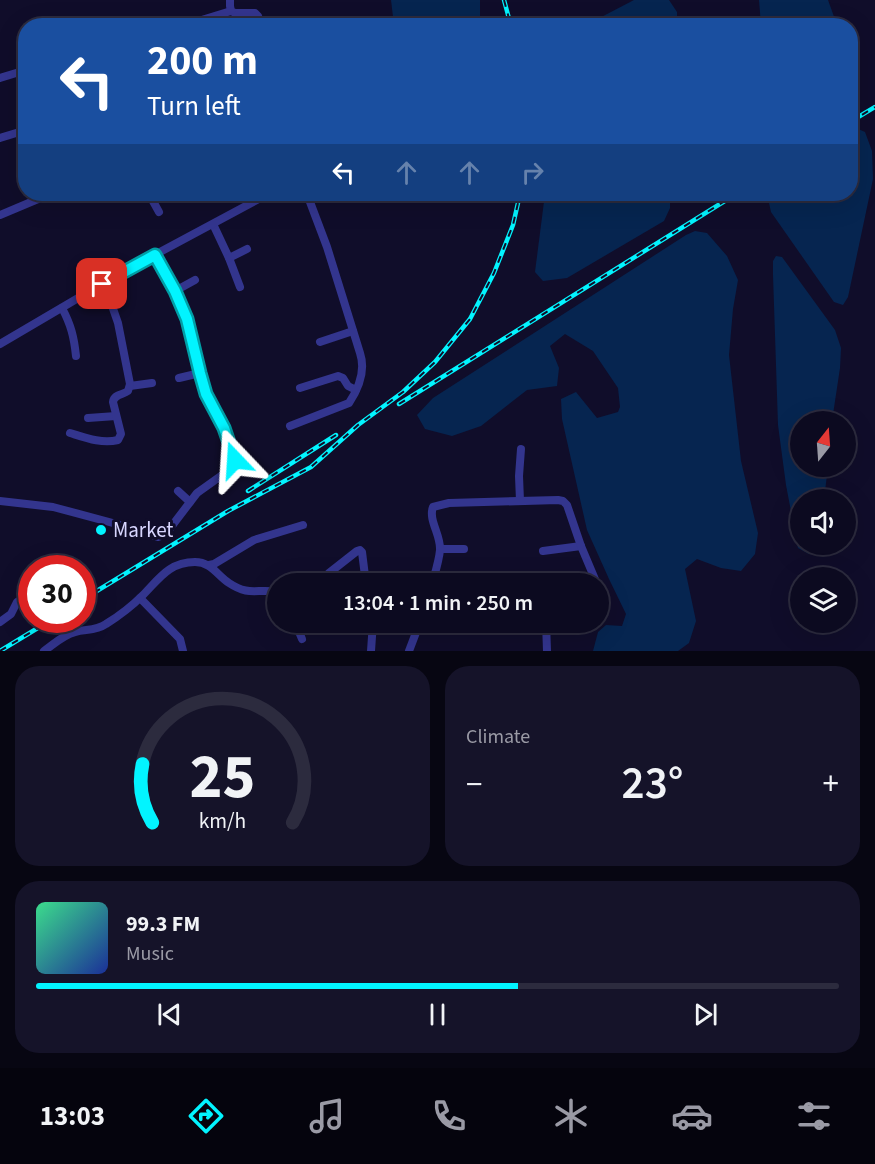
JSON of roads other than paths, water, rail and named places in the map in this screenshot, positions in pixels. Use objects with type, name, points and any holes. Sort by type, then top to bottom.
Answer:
[{"type":"street","points":[[230,0],[231,11]]},
{"type":"street","points":[[208,18],[231,11],[255,13],[259,18]]},
{"type":"street","points":[[0,78],[18,72]]},
{"type":"street","points":[[0,138],[18,132]]},
{"type":"street","points":[[0,215],[33,201]]},
{"type":"street","points":[[153,201],[159,212]]},
{"type":"street","points":[[0,344],[102,284],[255,201]]},
{"type":"street","points":[[291,426],[349,403],[363,372],[363,363],[327,246],[310,201]]},
{"type":"street","points":[[213,224],[240,287]]},
{"type":"street","points":[[229,258],[247,249]]},
{"type":"street","points":[[0,501],[53,507],[158,537],[168,531],[190,501],[203,488],[232,468],[235,460],[224,428],[206,394],[191,331],[175,291],[155,255]]},
{"type":"street","points":[[175,291],[195,280]]},
{"type":"street","points":[[70,433],[105,442],[118,440],[121,434],[112,402],[116,396],[126,392],[130,386],[118,322],[102,284]]},
{"type":"street","points":[[62,308],[72,327],[76,356]]},
{"type":"street","points":[[320,342],[353,331]]},
{"type":"street","points":[[179,378],[200,373]]},
{"type":"street","points":[[300,388],[339,376],[348,386],[356,390]]},
{"type":"street","points":[[130,386],[152,383]]},
{"type":"street","points":[[88,418],[116,416]]},
{"type":"street","points":[[520,501],[521,449]]},
{"type":"street","points":[[178,491],[190,501]]},
{"type":"street","points":[[435,573],[440,549],[431,514],[433,507],[449,503],[558,500],[567,505],[593,573]]},
{"type":"street","points":[[209,565],[254,540],[303,525]]},
{"type":"street","points":[[543,551],[581,546]]},
{"type":"street","points":[[440,549],[464,549]]},
{"type":"street","points":[[329,573],[360,550],[365,573]]},
{"type":"street","points":[[44,651],[65,636],[78,631],[95,630],[106,624],[140,598],[163,573],[170,568],[191,562],[209,565],[229,584],[242,590],[253,592],[267,590]]},
{"type":"street","points":[[140,598],[180,639],[183,651]]},
{"type":"street","points":[[0,622],[11,614],[18,601]]},
{"type":"street","points":[[300,633],[302,639]]},
{"type":"street","points":[[371,651],[372,633]]},
{"type":"street","points":[[410,651],[417,633]]},
{"type":"street","points":[[546,633],[547,651]]},
{"type":"water","points":[[391,0],[480,0],[480,18],[393,18]]},
{"type":"water","points":[[634,0],[669,0],[677,12],[677,18],[599,18]]},
{"type":"water","points":[[759,0],[828,0],[834,18],[760,18]]},
{"type":"water","points":[[858,129],[865,132],[872,151],[873,179],[848,297],[843,305],[834,302],[771,212],[769,201],[858,201]]},
{"type":"water","points":[[544,201],[670,201],[670,208],[664,221],[567,278],[543,281],[535,272]]},
{"type":"water","points":[[695,231],[707,233],[727,256],[738,280],[729,355],[741,461],[758,533],[755,554],[741,571],[721,568],[697,559],[685,569],[696,621],[689,643],[678,651],[593,651],[598,633],[609,633],[609,625],[622,626],[626,614],[609,579],[609,573],[606,573],[587,530],[562,419],[561,399],[576,392],[597,418],[618,412],[620,407],[618,388],[593,351],[565,334],[550,346],[559,368],[557,386],[527,390],[481,426],[452,436],[425,429],[417,415],[433,398]]},
{"type":"water","points":[[776,256],[782,257],[835,330],[841,348],[834,411],[790,411],[790,477],[827,477],[825,489],[790,489],[790,506],[778,425],[773,261]]},
{"type":"railway","points":[[504,0],[509,18]]},
{"type":"railway","points":[[858,117],[875,107]]},
{"type":"railway","points":[[96,591],[228,511],[311,467],[358,425],[403,392],[435,362],[470,319],[494,273],[513,225],[518,201]]},
{"type":"railway","points":[[399,404],[725,201]]},
{"type":"railway","points":[[248,491],[336,435]]},
{"type":"railway","points":[[0,651],[30,633]]},
{"type":"place","name":"Market","points":[[101,530]]}]
